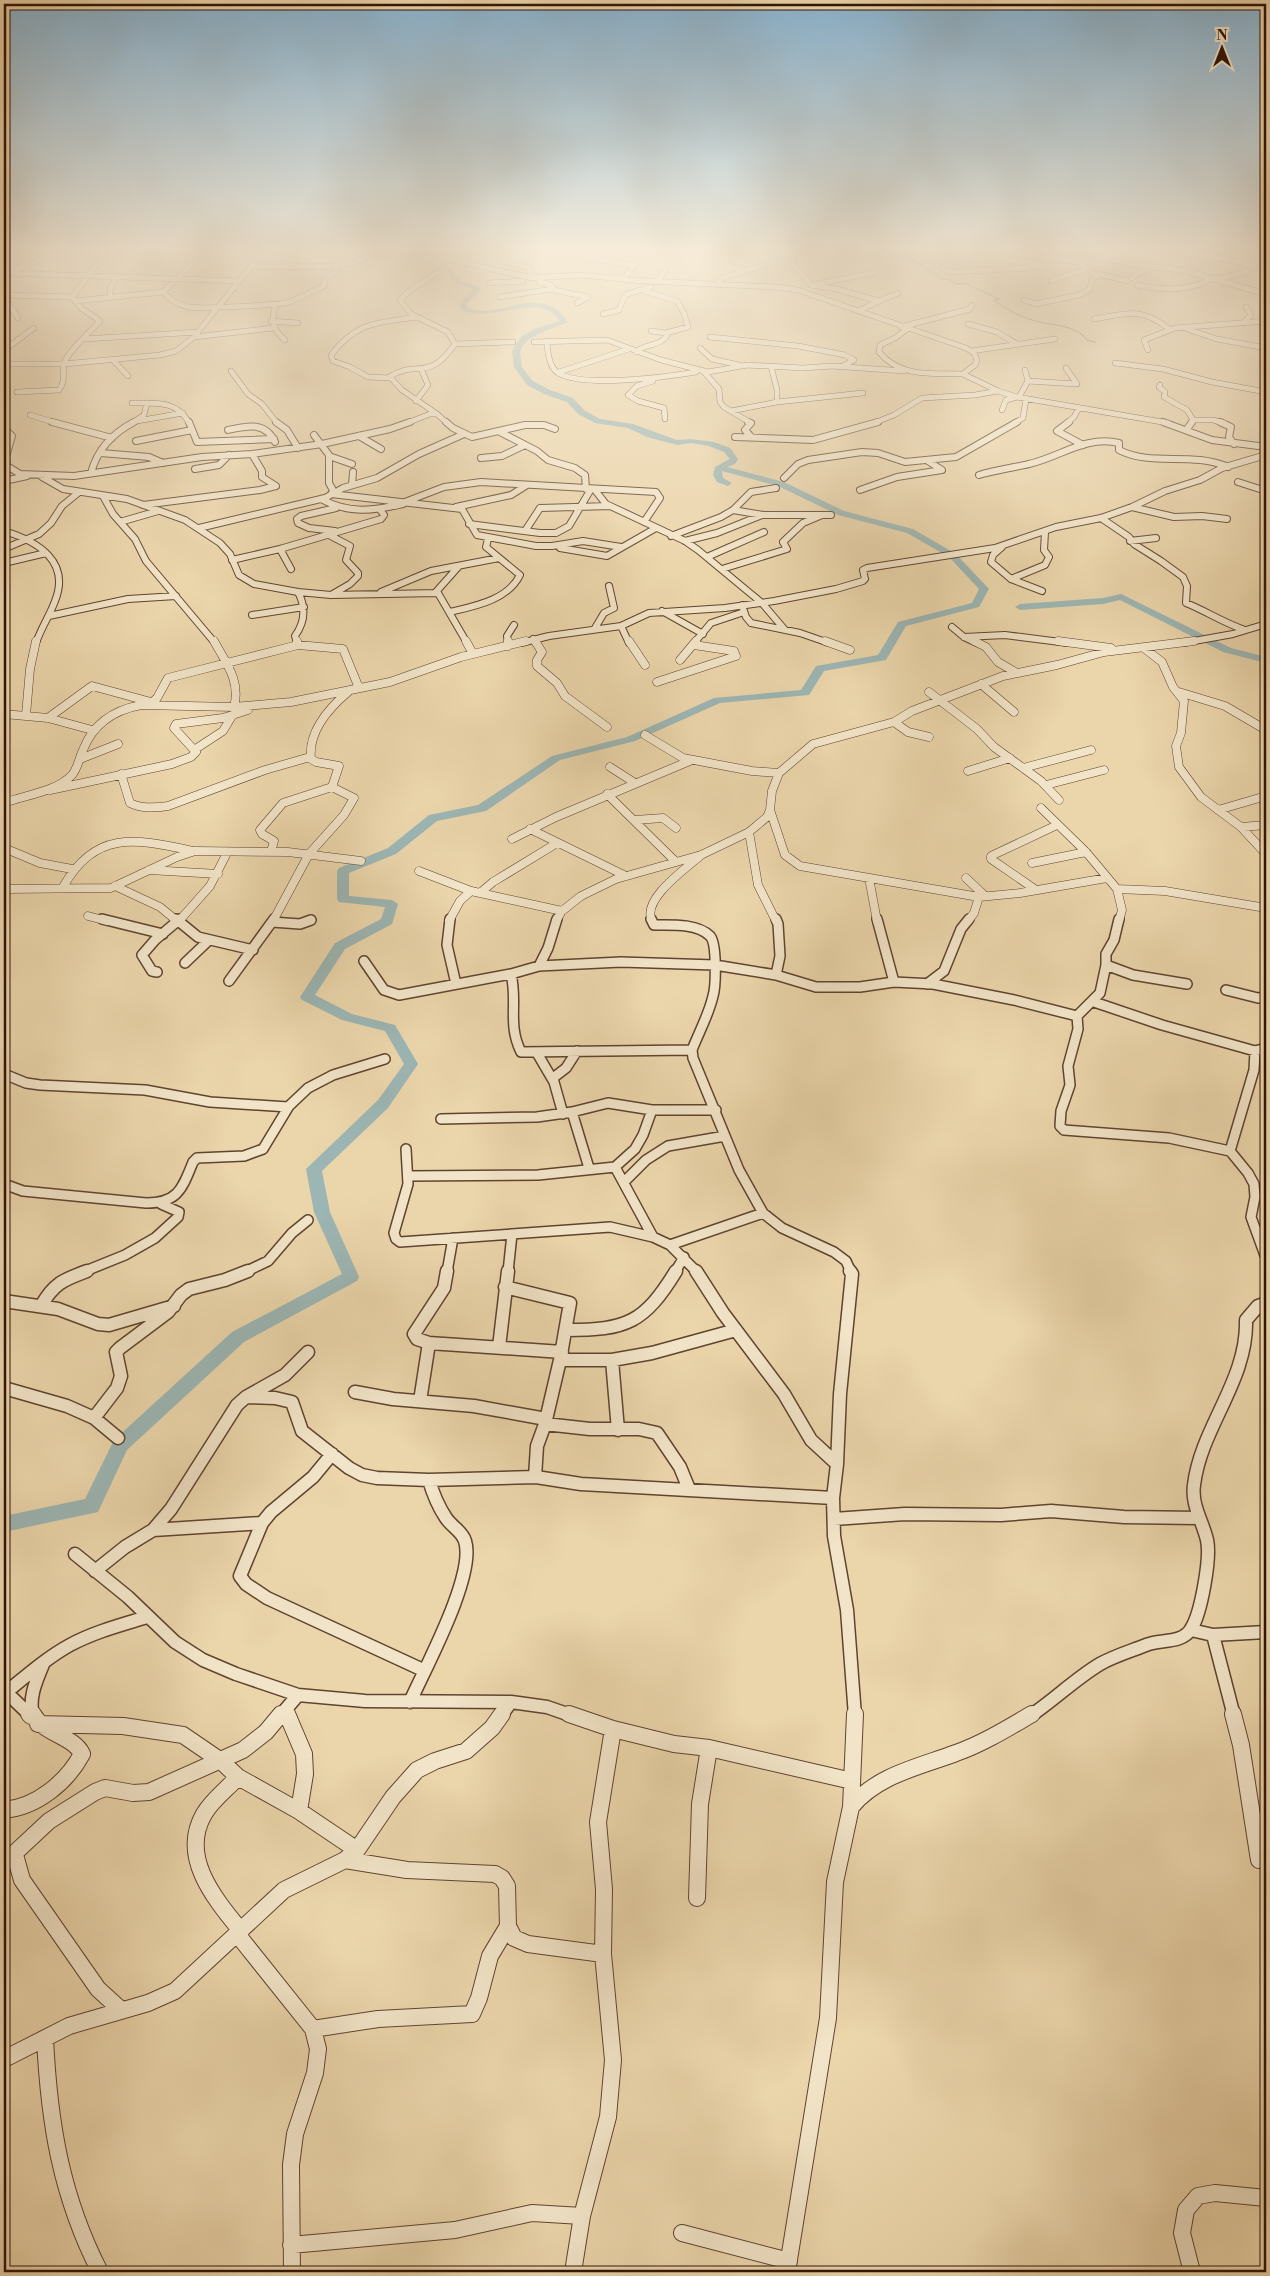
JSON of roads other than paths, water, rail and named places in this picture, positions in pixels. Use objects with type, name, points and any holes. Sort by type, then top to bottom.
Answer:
[{"type":"street","points":[[64,364],[72,354]]},
{"type":"street","points":[[4,364],[64,364],[161,354]]},
{"type":"street","points":[[332,354],[332,358],[337,364],[350,367],[368,377],[389,377],[396,373],[422,371],[436,366],[449,354]]},
{"type":"street","points":[[549,354],[554,369],[558,372],[593,378],[664,377],[702,371],[721,371],[742,365]]},
{"type":"street","points":[[558,372],[613,354]]},
{"type":"street","points":[[642,354],[702,371],[719,389],[720,402],[730,412],[751,423],[745,430],[752,438]]},
{"type":"street","points":[[656,359],[664,354]]},
{"type":"street","points":[[706,354],[716,359],[742,365],[843,366],[886,371],[963,374],[998,391],[1026,399],[1152,419],[1187,429],[1212,440],[1266,447]]},
{"type":"street","points":[[832,354],[845,355],[854,360],[843,366]]},
{"type":"street","points":[[881,354],[884,360],[904,371]]},
{"type":"street","points":[[963,374],[975,365],[977,360],[974,354]]},
{"type":"street","points":[[114,360],[128,376]]},
{"type":"street","points":[[1115,363],[1163,369],[1212,382],[1266,392]]},
{"type":"street","points":[[17,392],[59,390],[66,370],[64,364]]},
{"type":"street","points":[[771,366],[777,390],[777,402]]},
{"type":"street","points":[[1028,381],[1077,384],[1066,368]]},
{"type":"street","points":[[1002,410],[1006,400],[1018,397],[1028,381],[1025,370]]},
{"type":"street","points":[[231,371],[248,394],[262,404],[275,421],[287,430],[298,448]]},
{"type":"street","points":[[416,401],[428,385],[422,371]]},
{"type":"street","points":[[389,377],[416,401],[426,406],[447,424],[464,434],[475,437],[526,425],[544,425],[555,429]]},
{"type":"street","points":[[664,377],[637,386],[628,395],[638,401],[664,408],[665,419]]},
{"type":"street","points":[[1160,385],[1165,392],[1164,397],[1187,410],[1194,420]]},
{"type":"street","points":[[735,437],[802,441],[824,438],[877,422],[922,398],[998,391]]},
{"type":"street","points":[[730,412],[777,402],[863,393]]},
{"type":"street","points":[[784,478],[798,464],[808,460],[862,452],[878,453],[905,462],[956,457],[1009,428],[1024,416],[1026,399]]},
{"type":"street","points":[[132,403],[173,404],[183,413],[196,441],[199,442],[274,439]]},
{"type":"street","points":[[92,473],[101,453],[112,438],[118,431],[144,415],[146,404]]},
{"type":"street","points":[[424,415],[426,406]]},
{"type":"street","points":[[1079,408],[1074,417],[1057,431],[1083,444]]},
{"type":"street","points":[[136,421],[183,413]]},
{"type":"street","points":[[4,471],[12,470],[42,477],[92,473],[298,448],[390,429],[424,415],[437,414]]},
{"type":"street","points":[[30,415],[56,422],[72,430],[112,438]]},
{"type":"street","points":[[1187,429],[1194,420]]},
{"type":"street","points":[[1194,420],[1214,420],[1228,424],[1231,427],[1229,437],[1234,444]]},
{"type":"street","points":[[228,430],[253,425],[268,432],[274,439],[278,450]]},
{"type":"street","points":[[4,429],[10,433],[12,441],[6,461],[12,470]]},
{"type":"street","points":[[136,441],[192,430]]},
{"type":"street","points":[[500,432],[538,451],[548,460],[580,470],[586,475],[590,489],[610,506],[685,542],[707,557],[764,605],[785,630]]},
{"type":"street","points":[[199,528],[321,499],[352,485],[377,478],[429,449],[464,434]]},
{"type":"street","points":[[314,435],[329,456],[328,477],[333,493]]},
{"type":"street","points":[[359,436],[382,449]]},
{"type":"street","points":[[4,442],[12,441]]},
{"type":"street","points":[[979,475],[1030,463],[1083,444],[1112,441],[1119,443],[1119,450],[1136,458],[1194,458],[1217,462],[1228,467]]},
{"type":"street","points":[[481,458],[502,456],[525,445]]},
{"type":"street","points":[[149,457],[152,451]]},
{"type":"street","points":[[101,453],[149,457],[163,463]]},
{"type":"street","points":[[142,506],[260,490],[276,486],[264,478],[252,454]]},
{"type":"street","points":[[680,660],[711,623],[744,611],[857,583],[865,579],[863,570],[867,568],[1005,545],[1056,527],[1101,518],[1194,482],[1208,474],[1266,454]]},
{"type":"street","points":[[329,456],[352,464]]},
{"type":"street","points":[[195,469],[218,465],[228,457],[257,462]]},
{"type":"street","points":[[860,490],[897,477],[942,470],[927,461]]},
{"type":"street","points":[[352,485],[353,472]]},
{"type":"street","points":[[4,481],[30,475]]},
{"type":"street","points":[[42,477],[54,485],[78,493],[127,499],[185,520],[220,543],[230,554],[243,580],[267,587],[331,595],[439,594],[473,654]]},
{"type":"street","points":[[404,502],[429,490],[457,484],[490,482],[658,493],[660,498],[644,522]]},
{"type":"street","points":[[1238,482],[1266,491]]},
{"type":"street","points":[[456,507],[511,495],[527,484]]},
{"type":"street","points":[[671,536],[714,521],[733,510],[751,492],[776,488]]},
{"type":"street","points":[[469,524],[542,534],[564,530],[572,522],[584,495],[590,489]]},
{"type":"street","points":[[4,559],[5,550],[8,546],[30,540],[45,529],[62,506],[78,493]]},
{"type":"street","points":[[333,493],[390,501],[456,507],[465,510],[469,524],[477,535],[488,539],[520,545],[552,546],[607,556],[656,528]]},
{"type":"street","points":[[103,496],[113,514],[135,539],[146,561],[212,638],[228,663],[237,684],[234,707]]},
{"type":"street","points":[[321,499],[336,508],[353,511],[383,510],[411,503]]},
{"type":"street","points":[[232,560],[280,549],[381,519],[384,515],[383,510],[390,501]]},
{"type":"street","points":[[525,531],[540,508],[610,506]]},
{"type":"street","points":[[1132,507],[1174,517],[1227,519]]},
{"type":"street","points":[[336,508],[301,516],[297,521],[309,528],[338,532]]},
{"type":"street","points":[[733,510],[763,515],[831,515]]},
{"type":"street","points":[[120,522],[158,511]]},
{"type":"street","points":[[685,542],[717,533],[763,515]]},
{"type":"street","points":[[722,569],[787,549],[783,542],[798,527],[822,515]]},
{"type":"street","points":[[1101,518],[1129,536],[1130,541],[1184,578],[1188,590],[1186,603],[1208,612],[1229,626],[1245,630]]},
{"type":"street","points":[[4,531],[30,540],[54,561],[59,571],[59,592],[36,642],[26,715]]},
{"type":"street","points":[[707,557],[764,532]]},
{"type":"street","points":[[1011,579],[1045,565],[1048,557],[1044,550],[1045,532]]},
{"type":"street","points":[[329,535],[350,546],[346,560],[358,573],[358,576],[350,584],[331,595]]},
{"type":"street","points":[[1130,541],[1156,538]]},
{"type":"street","points":[[450,612],[487,602],[518,582],[520,575],[518,572],[486,547],[488,539]]},
{"type":"street","points":[[552,546],[583,542],[621,547]]},
{"type":"street","points":[[1005,545],[993,555],[991,562],[1011,579],[1042,591]]},
{"type":"street","points":[[280,549],[291,569]]},
{"type":"street","points":[[4,563],[46,553]]},
{"type":"street","points":[[375,594],[431,571],[499,558]]},
{"type":"street","points":[[435,593],[453,570],[460,565]]},
{"type":"street","points":[[595,628],[604,613],[614,608],[609,586]]},
{"type":"street","points":[[298,592],[304,607],[301,626],[295,636],[298,644]]},
{"type":"street","points":[[49,616],[128,599],[176,596]]},
{"type":"street","points":[[4,803],[45,789],[72,775],[92,730],[103,720],[133,706],[150,704],[258,706],[349,691],[415,674],[473,654],[595,628],[621,626],[649,613],[661,611],[744,611],[764,605]]},
{"type":"street","points":[[252,615],[304,607]]},
{"type":"street","points":[[661,611],[703,634]]},
{"type":"street","points":[[744,611],[751,623],[815,637],[850,650]]},
{"type":"street","points":[[539,966],[548,948],[554,925],[562,911],[590,890],[626,876],[701,854],[749,832],[767,817],[770,810],[772,791],[779,773],[787,764],[818,742],[894,722],[912,711],[981,684],[1017,673],[1057,665],[1104,652],[1198,641],[1233,634],[1266,624]]},
{"type":"street","points":[[508,646],[507,636],[514,625]]},
{"type":"street","points":[[621,626],[630,644],[645,665]]},
{"type":"street","points":[[952,627],[964,637],[986,647],[998,662],[1017,673]]},
{"type":"street","points":[[964,637],[1005,635],[1122,650]]},
{"type":"street","points":[[533,640],[542,652],[537,660],[537,666],[557,683],[565,696],[607,727]]},
{"type":"street","points":[[150,704],[159,694],[164,682],[168,678],[228,663],[268,650],[298,644],[343,649],[358,688]]},
{"type":"street","points":[[657,682],[736,656],[734,651],[694,645]]},
{"type":"street","points":[[1144,648],[1162,662],[1174,687],[1184,701],[1181,733],[1176,746],[1176,760],[1179,767],[1201,796],[1241,827],[1266,854]]},
{"type":"street","points":[[981,684],[1014,712]]},
{"type":"street","points":[[48,718],[92,686],[150,704]]},
{"type":"street","points":[[332,787],[339,766],[316,762],[310,757],[309,749],[315,733],[339,699],[349,691]]},
{"type":"street","points":[[929,692],[977,729],[994,747],[1046,785],[1059,800]]},
{"type":"street","points":[[1179,692],[1222,705],[1242,714],[1266,730]]},
{"type":"street","points":[[194,750],[180,737],[174,728],[176,724],[232,716],[258,706]]},
{"type":"street","points":[[4,714],[48,718],[92,730]]},
{"type":"street","points":[[45,789],[61,789],[180,761],[195,754],[194,750],[223,731],[232,716]]},
{"type":"street","points":[[894,722],[908,732],[929,737]]},
{"type":"street","points":[[645,735],[674,753],[692,760],[752,771],[779,773]]},
{"type":"street","points":[[80,759],[118,744]]},
{"type":"street","points":[[1022,768],[1091,750]]},
{"type":"street","points":[[121,774],[130,803],[142,807],[160,807],[168,806],[265,770],[310,757]]},
{"type":"street","points":[[968,771],[1010,758]]},
{"type":"street","points":[[512,839],[608,794],[692,760]]},
{"type":"street","points":[[610,767],[635,783]]},
{"type":"street","points":[[1046,785],[1104,770]]},
{"type":"street","points":[[271,852],[274,841],[262,834],[260,830],[280,806],[288,800],[332,787]]},
{"type":"street","points":[[229,982],[272,922],[309,854],[344,814],[354,798],[352,795],[336,792],[332,787]]},
{"type":"street","points":[[608,794],[675,861]]},
{"type":"street","points":[[1218,810],[1266,796]]},
{"type":"street","points":[[1041,808],[1086,852],[1117,889],[1122,910],[1114,940],[1106,954],[1106,965],[1100,993],[1094,1002],[1078,1016],[1078,1028],[1068,1066],[1070,1085],[1061,1111],[1060,1126],[1064,1130],[1135,1133],[1207,1143],[1230,1152],[1248,1173],[1254,1184],[1251,1217],[1266,1258]]},
{"type":"street","points":[[770,810],[785,855],[800,866],[982,896],[1036,890],[1107,878]]},
{"type":"street","points":[[635,820],[662,818],[669,820],[676,828]]},
{"type":"street","points":[[1036,890],[991,859],[991,856],[1057,825]]},
{"type":"street","points":[[1241,827],[1266,826]]},
{"type":"street","points":[[530,829],[626,876]]},
{"type":"street","points":[[749,832],[758,885],[778,924],[780,956],[776,975]]},
{"type":"street","points":[[63,887],[72,869],[89,852],[105,845],[120,842],[147,842],[194,851],[309,854],[361,861]]},
{"type":"street","points":[[456,984],[448,951],[448,923],[450,913],[459,900],[493,882],[557,843]]},
{"type":"street","points":[[4,848],[40,863],[72,869]]},
{"type":"street","points":[[4,888],[115,886],[194,851]]},
{"type":"street","points":[[1032,864],[1086,852]]},
{"type":"street","points":[[157,972],[152,971],[142,955],[178,922],[210,886],[228,853]]},
{"type":"street","points":[[682,2233],[788,2267],[828,2018],[835,1882],[851,1806],[855,1705],[848,1623],[835,1543],[833,1498],[837,1464],[840,1394],[852,1274],[846,1261],[834,1252],[782,1228],[763,1213],[739,1170],[716,1110],[696,1068],[692,1050],[714,995],[716,949],[710,936],[699,930],[690,927],[654,925],[650,916],[651,907],[656,895],[701,854]]},
{"type":"street","points":[[150,870],[218,874]]},
{"type":"street","points":[[419,871],[475,892],[562,911]]},
{"type":"street","points":[[869,878],[878,925],[894,982]]},
{"type":"street","points":[[966,878],[982,896]]},
{"type":"street","points":[[115,886],[160,906],[178,922],[208,941],[253,950]]},
{"type":"street","points":[[1117,889],[1166,891],[1266,908]]},
{"type":"street","points":[[927,984],[944,971],[961,929],[974,913],[982,896]]},
{"type":"street","points":[[88,916],[163,934]]},
{"type":"street","points":[[272,922],[298,924],[311,920]]},
{"type":"street","points":[[185,963],[208,941]]},
{"type":"street","points":[[364,961],[384,990],[390,994],[408,994],[511,974],[539,966],[612,962],[714,965],[776,975],[801,984],[823,988],[860,987],[894,982],[927,984],[1014,1000],[1078,1016]]},
{"type":"street","points":[[1106,965],[1133,975],[1149,976],[1187,984]]},
{"type":"street","points":[[511,974],[515,990],[512,1013],[515,1040],[522,1052],[692,1050]]},
{"type":"street","points":[[1226,990],[1258,998],[1266,997]]},
{"type":"street","points":[[1094,1002],[1162,1025],[1255,1051],[1266,1048]]},
{"type":"street","points":[[553,1078],[566,1068],[577,1051]]},
{"type":"street","points":[[1230,1152],[1254,1070],[1255,1051]]},
{"type":"street","points":[[537,1053],[553,1078],[589,1168]]},
{"type":"street","points":[[161,1204],[169,1202],[179,1193],[193,1162],[197,1158],[244,1156],[263,1149],[296,1097],[328,1078],[386,1058]]},
{"type":"street","points":[[4,1074],[26,1083],[40,1085],[145,1090],[210,1102],[288,1107]]},
{"type":"street","points":[[441,1119],[519,1118],[568,1113],[608,1103],[652,1110],[716,1110]]},
{"type":"street","points":[[408,1176],[538,1175],[589,1168],[615,1167],[625,1160],[644,1137],[652,1110]]},
{"type":"street","points":[[624,1182],[646,1160],[668,1146],[726,1136]]},
{"type":"street","points":[[406,1150],[408,1176],[405,1197],[394,1233],[396,1239],[406,1242],[610,1227],[653,1237],[670,1245],[698,1273],[736,1330],[784,1394],[811,1440],[837,1464]]},
{"type":"street","points":[[615,1167],[653,1237]]},
{"type":"street","points":[[4,1184],[23,1191],[161,1204],[179,1212],[178,1217],[155,1238],[125,1255],[61,1281],[50,1290],[41,1306]]},
{"type":"street","points":[[670,1245],[763,1213]]},
{"type":"street","points":[[94,1418],[117,1388],[121,1376],[116,1352],[175,1305],[180,1295],[189,1289],[224,1280],[268,1261],[292,1233],[308,1220]]},
{"type":"street","points":[[499,1347],[512,1234]]},
{"type":"street","points":[[453,1238],[444,1288],[414,1334],[417,1338],[429,1344],[499,1347],[561,1356],[612,1360],[652,1353],[736,1330]]},
{"type":"street","points":[[566,1330],[609,1328],[632,1321],[652,1304],[684,1257]]},
{"type":"street","points":[[505,1287],[570,1303],[561,1356],[536,1453],[535,1477]]},
{"type":"street","points":[[4,1301],[58,1309],[98,1324],[109,1325],[175,1305]]},
{"type":"street","points":[[851,1806],[861,1795],[883,1781],[924,1763],[957,1753],[1031,1716],[1101,1664],[1151,1643],[1179,1639],[1192,1630],[1208,1562],[1207,1541],[1198,1518],[1193,1488],[1198,1466],[1216,1417],[1238,1374],[1245,1350],[1246,1320],[1258,1306],[1266,1303]]},
{"type":"street","points":[[420,1401],[429,1344]]},
{"type":"street","points":[[96,1571],[125,1547],[154,1530],[172,1509],[237,1405],[246,1397],[285,1374],[308,1352]]},
{"type":"street","points":[[612,1360],[618,1430]]},
{"type":"street","points":[[4,1399],[10,1389],[67,1406],[94,1418],[118,1438]]},
{"type":"street","points":[[355,1392],[474,1406],[545,1422],[618,1430],[640,1428],[657,1433],[680,1466],[689,1489]]},
{"type":"street","points":[[246,1397],[275,1398],[292,1402],[302,1431],[349,1468],[362,1475],[377,1478],[429,1480],[535,1477],[582,1484],[833,1498]]},
{"type":"street","points":[[332,1454],[313,1477],[271,1512],[262,1523],[240,1576],[246,1584],[268,1598],[423,1670]]},
{"type":"street","points":[[410,1702],[461,1588],[467,1558],[466,1543],[462,1534],[447,1520],[434,1500],[429,1480]]},
{"type":"street","points":[[834,1519],[905,1514],[1001,1515],[1051,1511],[1124,1517],[1198,1518]]},
{"type":"street","points":[[154,1530],[262,1523]]},
{"type":"street","points":[[75,1554],[128,1597],[175,1642],[203,1660],[298,1695],[329,1699],[410,1702],[511,1702],[547,1707],[613,1729],[674,1744],[709,1748],[852,1782]]},
{"type":"street","points":[[4,1810],[22,1808],[43,1795],[78,1763],[82,1754],[79,1747],[34,1720],[5,1693],[44,1662],[70,1645],[112,1627],[147,1617]]},
{"type":"street","points":[[1192,1630],[1214,1635],[1266,1632]]},
{"type":"street","points":[[1214,1635],[1241,1745],[1259,1860]]},
{"type":"street","points":[[34,1720],[32,1694],[44,1662]]},
{"type":"street","points":[[121,2010],[98,1989],[9,1859],[50,1821],[95,1792],[104,1788],[133,1793],[150,1792],[243,1750],[266,1732],[298,1695]]},
{"type":"street","points":[[4,2059],[69,2026],[148,2003],[175,1991],[284,1890],[345,1860],[357,1850],[392,1798],[417,1770],[435,1760],[466,1751],[492,1728],[511,1702]]},
{"type":"street","points":[[286,1710],[304,1754],[305,1774],[299,1811]]},
{"type":"street","points":[[34,1720],[123,1726],[183,1735],[221,1761],[238,1777],[299,1811],[357,1850]]},
{"type":"street","points":[[573,2272],[582,2216],[608,2117],[613,2060],[602,1954],[604,1889],[599,1850],[598,1822],[613,1729]]},
{"type":"street","points":[[697,1898],[698,1816],[702,1777],[709,1748]]},
{"type":"street","points":[[238,1777],[203,1816],[194,1843],[202,1874],[218,1901],[239,1932],[313,2029],[318,2049],[315,2072],[295,2134],[291,2165],[292,2272]]},
{"type":"street","points":[[345,1860],[407,1870],[495,1874],[502,1878],[506,1886],[508,1926],[514,1938],[528,1944],[602,1954]]},
{"type":"street","points":[[313,2029],[378,2019],[472,2014],[477,2008],[486,1966],[497,1940],[508,1926]]},
{"type":"street","points":[[46,2038],[47,2094],[63,2185],[86,2247],[100,2272]]},
{"type":"street","points":[[1192,2272],[1182,2232],[1186,2210],[1198,2196],[1215,2193],[1266,2198]]},
{"type":"street","points":[[291,2245],[455,2230],[532,2213],[582,2216]]},
{"type":"waterway","points":[[516,354],[518,367],[530,383],[547,392],[570,400],[581,412],[598,421],[630,426],[650,435],[677,443],[691,441],[711,444],[727,450],[734,459],[732,462],[719,467]]},
{"type":"waterway","points":[[719,467],[781,484],[841,513],[910,531],[949,554]]},
{"type":"waterway","points":[[719,467],[717,475],[720,480],[728,483]]},
{"type":"waterway","points":[[4,1524],[91,1506],[120,1445],[238,1337],[351,1277],[322,1212],[314,1169],[383,1104],[411,1064],[390,1028],[347,1017],[307,997],[340,946],[387,921],[392,904],[343,899],[343,871],[392,851],[433,818],[482,808],[556,758],[631,739],[718,700],[805,693],[820,668],[882,658],[902,624],[976,605],[984,589],[953,556]]},
{"type":"waterway","points":[[1020,607],[1103,601],[1121,597],[1227,650],[1266,660]]}]
